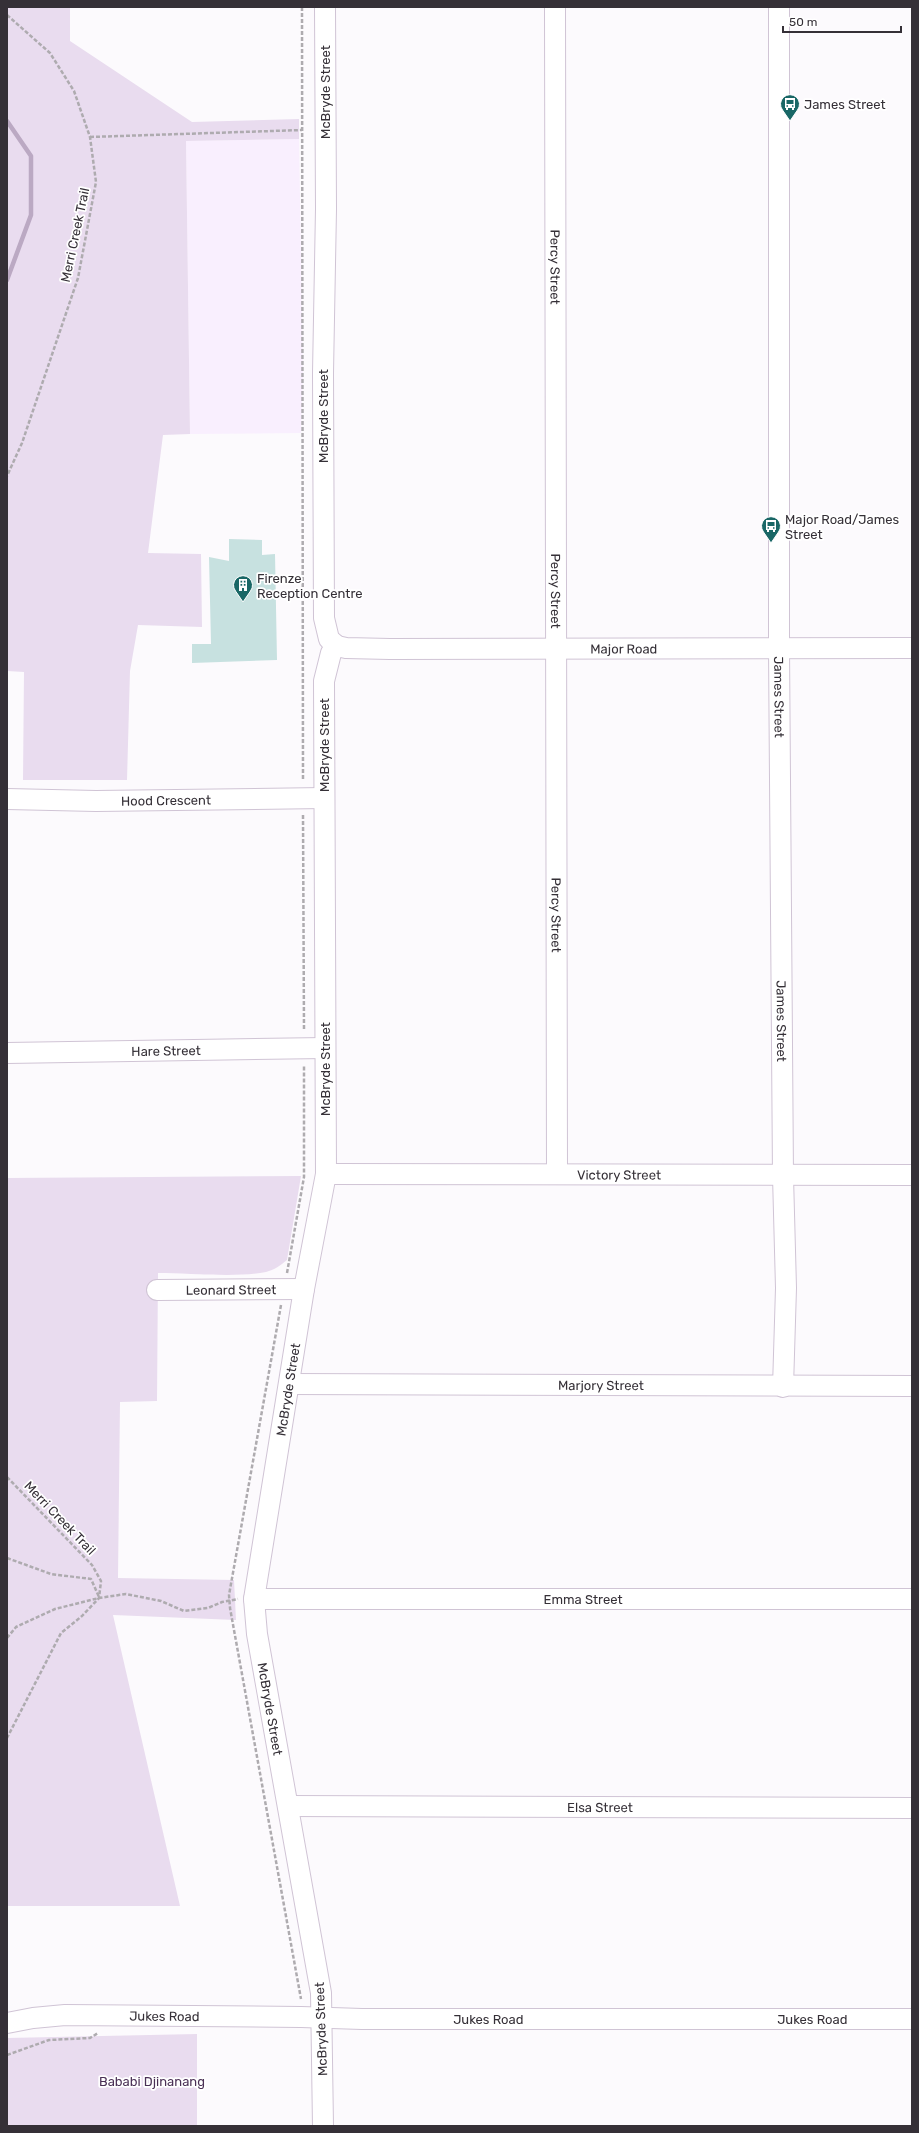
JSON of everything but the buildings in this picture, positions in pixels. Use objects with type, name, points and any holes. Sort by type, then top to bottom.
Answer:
[{"type":"street","name":"McBryde Street","points":[[323,2126],[322,2018],[319,1976],[257,1634],[254,1599],[290,1384],[304,1289],[326,1174],[324,681],[331,653],[336,646],[329,639],[324,618],[323,374],[326,209],[325,7]]},
{"type":"street","name":"Percy Street","points":[[555,7],[558,1174]]},
{"type":"street","name":"James Street","points":[[779,7],[779,648],[783,1176],[786,1288],[783,1387]]},
{"type":"street","name":"Major Road","points":[[336,646],[346,648],[390,649],[912,648]]},
{"type":"street","name":"Hood Crescent","points":[[7,799],[96,801],[324,798]]},
{"type":"street","name":"Hare Street","points":[[7,1053],[325,1048]]},
{"type":"street","name":"Victory Street","points":[[326,1174],[783,1176],[912,1175]]},
{"type":"street","name":"Leonard Street","points":[[157,1290],[304,1289]]},
{"type":"street","name":"Marjory Street","points":[[290,1384],[783,1387],[912,1386]]},
{"type":"street","name":"Emma Street","points":[[254,1599],[912,1599]]},
{"type":"street","name":"Elsa Street","points":[[288,1806],[912,1808]]},
{"type":"street","name":"Jukes Road","points":[[7,2023],[34,2018],[65,2015],[322,2018],[912,2019]]},
{"type":"path","points":[[293,1999],[301,1999],[229,1600],[304,1177],[302,7]]},
{"type":"path","name":"Merri Creek Trail","points":[[7,15],[50,53],[74,91],[90,137],[96,182],[78,278],[22,443],[7,476]]},
{"type":"path","points":[[90,137],[302,130]]},
{"type":"path","name":"Merri Creek Trail","points":[[7,1477],[92,1565],[101,1581],[99,1598]]},
{"type":"path","points":[[7,1558],[51,1574],[91,1579],[99,1598]]},
{"type":"path","points":[[7,1638],[16,1627],[55,1609],[99,1598],[126,1594],[160,1601],[184,1611],[208,1608],[229,1600],[254,1599]]},
{"type":"path","points":[[7,1738],[61,1633],[82,1616],[99,1598]]},
{"type":"path","points":[[7,2055],[49,2040],[90,2038],[98,2035],[111,2016]]},
{"type":"shaded area","points":[[299,139],[303,372],[301,433],[190,434],[186,141]]},
{"type":"green space","points":[[7,7],[70,7],[70,41],[192,122],[299,119],[299,139],[186,141],[190,434],[163,435],[148,553],[201,554],[202,627],[138,625],[130,671],[127,780],[23,780],[24,672],[7,671]]},
{"type":"green space","points":[[301,1176],[287,1260],[280,1265],[266,1272],[241,1275],[158,1273],[157,1401],[120,1402],[118,1578],[234,1580],[236,1620],[113,1615],[180,1906],[7,1906],[7,1178]]},
{"type":"green space","name":"Bababi Djinanang","points":[[197,2034],[197,2126],[7,2126],[7,2038]]},
{"type":"waterway","points":[[7,121],[31,156],[31,215],[7,280]]},
{"type":"place","name":"James Street","points":[[790,121]]},
{"type":"place","name":"Major Road/James Street","points":[[771,543]]},
{"type":"place","name":"Firenze Reception Centre","points":[[243,602]]}]
